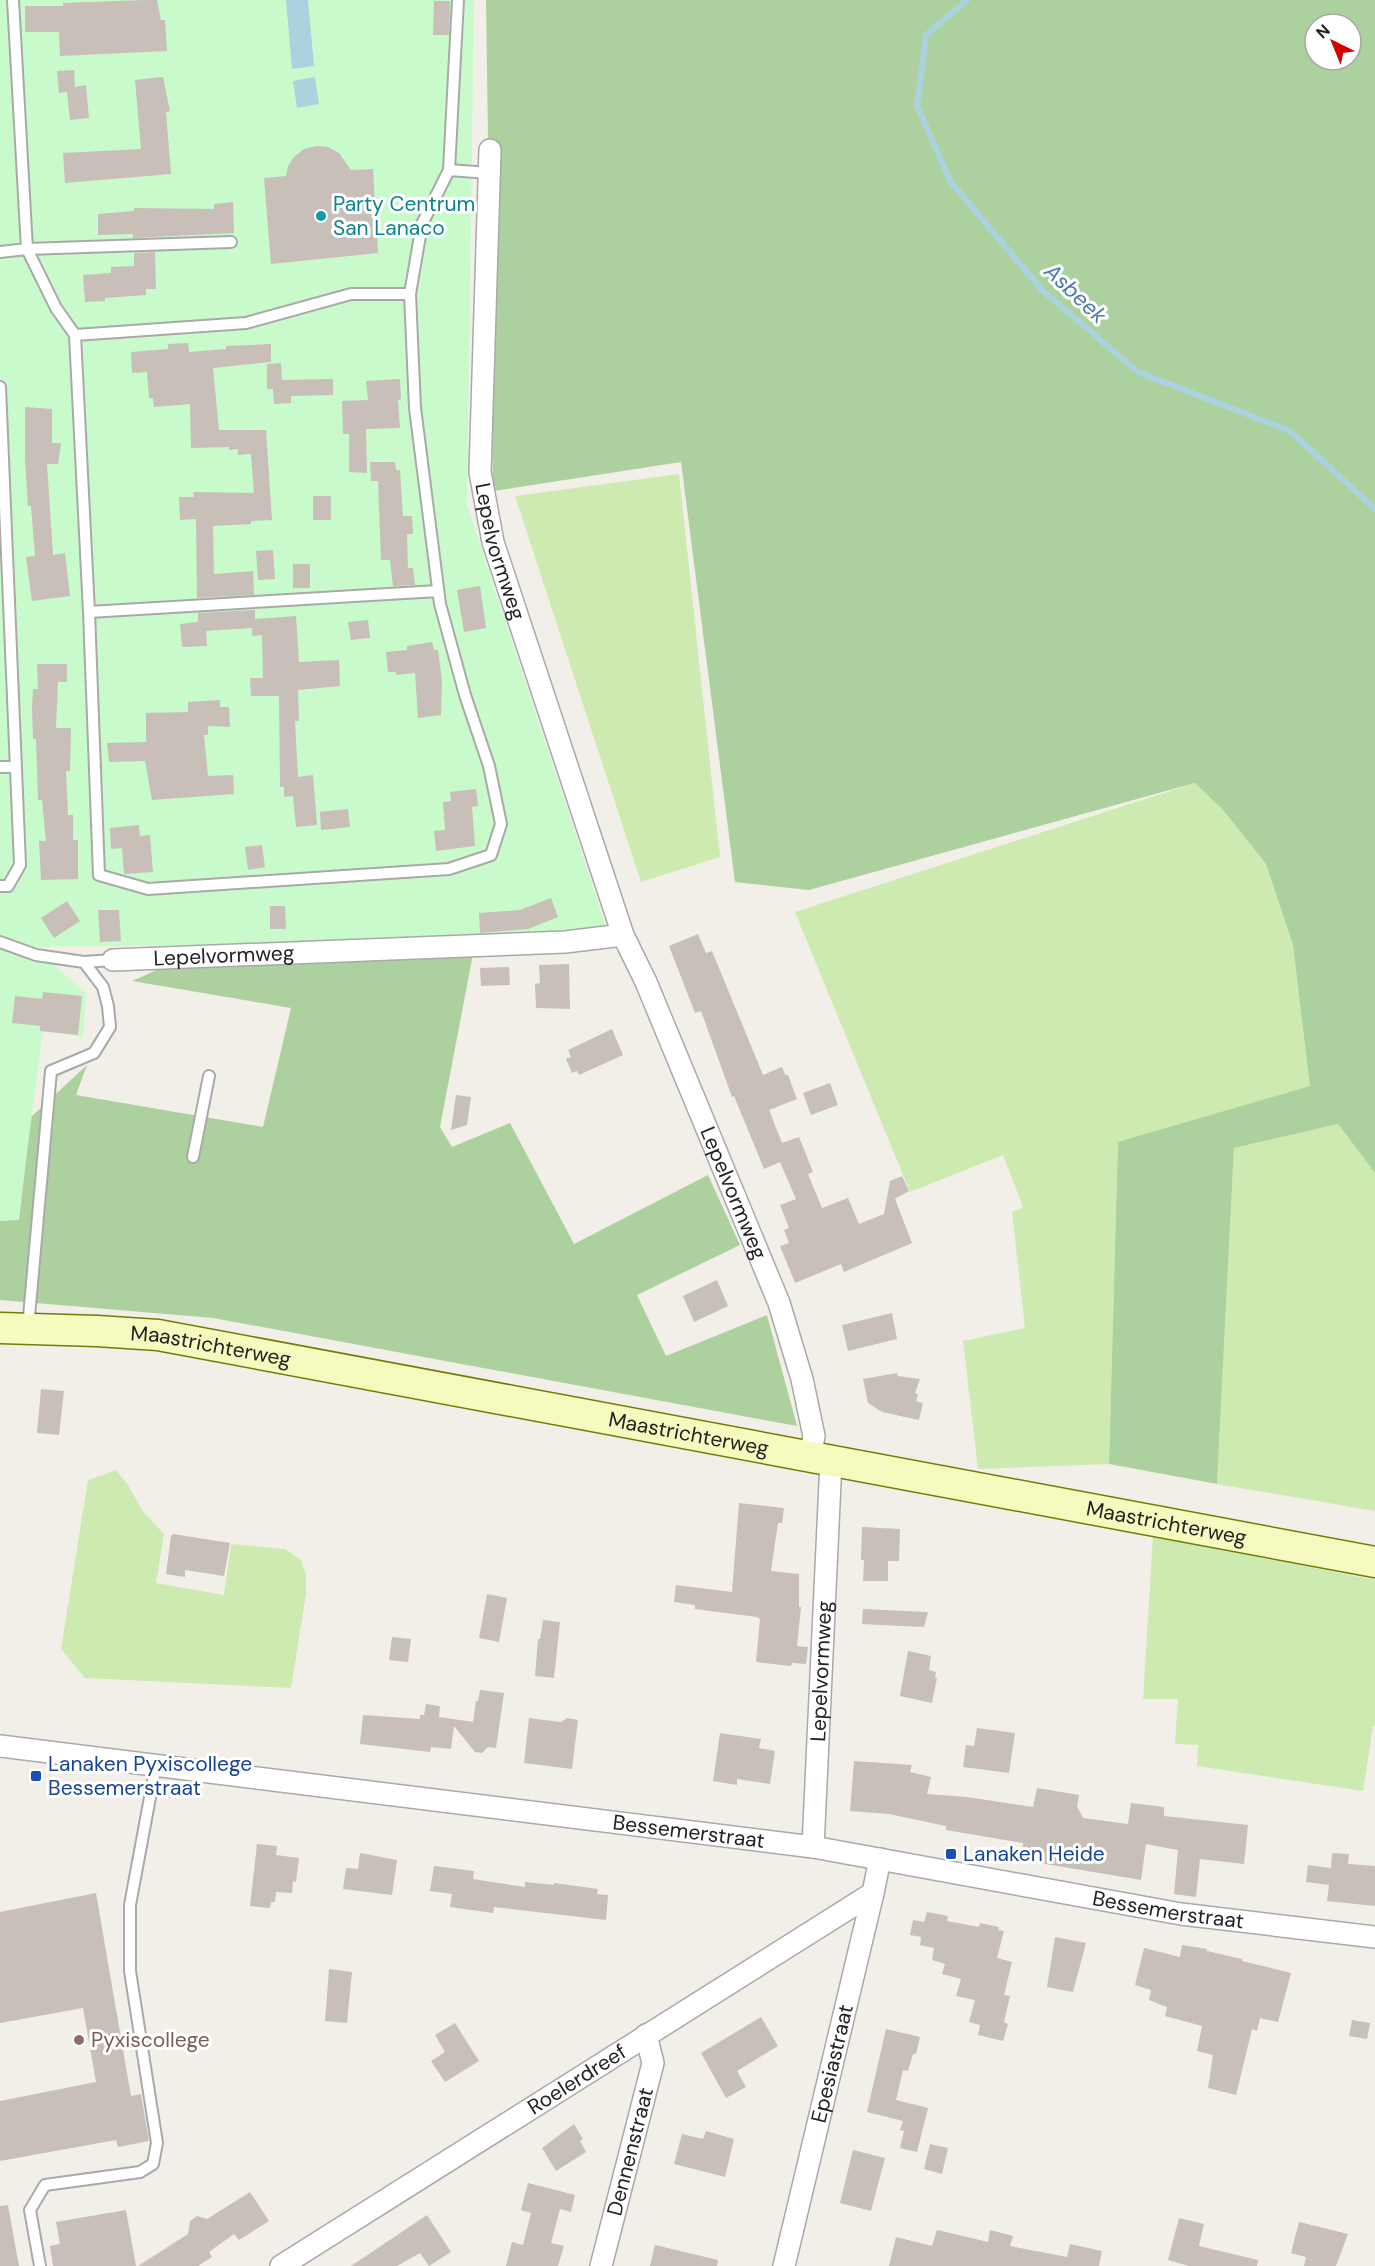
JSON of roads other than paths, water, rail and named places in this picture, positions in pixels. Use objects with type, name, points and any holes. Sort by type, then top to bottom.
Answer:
[{"type":"main road","name":"Maastrichterweg","points":[[14,1328],[158,1335],[1375,1562]]},
{"type":"street","name":"Lepelvormweg","points":[[490,150],[480,472],[493,542],[623,934],[646,982],[779,1303],[802,1379],[821,1459],[813,1847]]},
{"type":"street","name":"Lepelvormweg","points":[[113,960],[565,942],[623,934]]},
{"type":"street","name":"Bessemerstraat","points":[[0,1746],[813,1847],[1181,1914],[1375,1937]]},
{"type":"street","name":"Epesiastraat","points":[[783,2266],[873,1893],[879,1858]]},
{"type":"street","name":"Roelerdreef","points":[[281,2266],[873,1893]]},
{"type":"street","name":"Dennenstraat","points":[[601,2266],[653,2063],[646,2035]]},
{"type":"lane","points":[[13,0],[27,249],[56,308],[75,335],[99,875],[148,889],[449,869],[491,855],[501,824],[494,789],[489,766],[459,672],[438,591],[415,408],[410,294],[422,224],[449,170],[458,0]]},
{"type":"lane","points":[[449,170],[489,172]]},
{"type":"lane","points":[[0,252],[27,249],[231,242]]},
{"type":"lane","points":[[75,335],[246,323],[351,294],[410,294]]},
{"type":"lane","points":[[0,387],[2,493],[20,865],[8,886],[0,886]]},
{"type":"lane","points":[[89,612],[438,591]]},
{"type":"lane","points":[[0,767],[16,767]]},
{"type":"lane","points":[[0,942],[36,955],[84,962],[113,960]]},
{"type":"lane","points":[[14,1328],[51,1071],[94,1053],[110,1027],[103,987],[84,962]]},
{"type":"lane","points":[[193,1157],[209,1076]]},
{"type":"lane","points":[[40,2266],[30,2210],[45,2185],[140,2172],[153,2164],[158,2144],[130,1971],[130,1905],[156,1765]]},
{"type":"water","points":[[286,0],[308,0],[314,66],[292,69]]},
{"type":"water","points":[[315,77],[319,104],[297,108],[293,81]]},
{"type":"waterway","name":"Asbeek","points":[[967,0],[926,35],[917,106],[951,182],[1042,290],[1138,372],[1290,431],[1375,509]]},
{"type":"place","name":"Party Centrum San Lanaco","points":[[321,216]]},
{"type":"place","name":"Lanaken Pyxiscollege Bessemerstraat","points":[[36,1776]]},
{"type":"place","name":"Lanaken Heide","points":[[951,1854]]},
{"type":"place","name":"Pyxiscollege","points":[[79,2040]]}]
